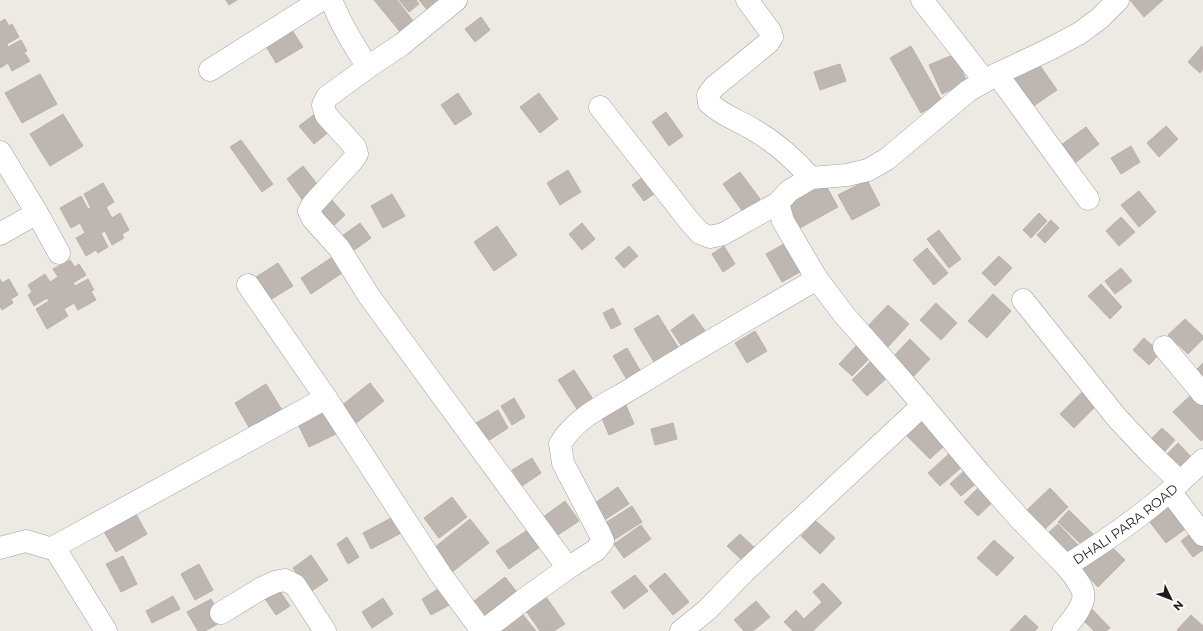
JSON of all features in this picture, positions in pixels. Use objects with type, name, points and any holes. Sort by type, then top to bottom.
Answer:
[{"type":"street","points":[[210,70],[321,0]]},
{"type":"street","points":[[331,0],[338,18],[368,67]]},
{"type":"street","points":[[456,0],[400,44],[327,97],[323,105],[326,115],[355,147],[357,154],[313,204],[309,211],[313,219],[339,248],[369,296],[568,568]]},
{"type":"street","points":[[747,0],[770,31],[772,37],[768,43],[714,87],[708,95],[709,103],[718,112],[754,129],[774,142],[811,178]]},
{"type":"street","points":[[922,0],[991,77],[1088,199]]},
{"type":"street","points":[[600,107],[690,222],[700,233],[710,237],[722,234],[778,203],[789,192],[811,178],[847,175],[868,170],[887,159],[968,92],[991,77],[1080,33],[1100,18],[1115,1]]},
{"type":"street","points":[[1,158],[37,213],[59,253]]},
{"type":"street","points":[[778,203],[783,221],[817,279],[845,316],[923,405],[1014,513],[1066,566]]},
{"type":"street","points":[[0,234],[37,213]]},
{"type":"street","points":[[248,285],[326,398],[437,568],[482,631],[568,568],[596,550],[603,541],[600,532],[563,463],[560,444],[567,432],[583,418],[668,365],[817,279]]},
{"type":"street","points":[[1023,300],[1117,418],[1149,452],[1175,487],[1203,535]]},
{"type":"street","points":[[1164,347],[1203,394]]},
{"type":"street","points":[[0,548],[26,541],[49,548],[54,547],[326,398]]},
{"type":"street","points":[[681,631],[706,610],[744,572],[923,405]]},
{"type":"street","name":"DHALI PARA ROAD","points":[[1063,631],[1082,603],[1084,594],[1080,584],[1066,566],[1121,530],[1175,487],[1203,460]]},
{"type":"street","points":[[54,547],[106,631]]},
{"type":"street","points":[[221,613],[262,588],[274,582],[285,580],[295,585],[324,631]]},
{"type":"building","points":[[226,0],[237,0],[229,5]]},
{"type":"building","points":[[374,0],[397,0],[414,22],[401,33]]},
{"type":"building","points":[[399,0],[416,0],[419,4],[409,12]]},
{"type":"building","points":[[419,0],[440,0],[428,11]]},
{"type":"building","points":[[1130,0],[1163,0],[1144,17]]},
{"type":"building","points":[[481,17],[490,30],[475,42],[465,29]]},
{"type":"building","points":[[5,19],[9,26],[12,24],[19,37],[7,44],[8,47],[21,40],[27,51],[24,52],[30,61],[12,71],[8,63],[0,68],[0,22]]},
{"type":"building","points":[[290,27],[303,47],[276,63],[264,43]]},
{"type":"building","points":[[911,46],[942,101],[921,113],[890,58]]},
{"type":"building","points":[[1202,46],[1203,69],[1200,73],[1188,62]]},
{"type":"building","points":[[955,54],[967,82],[942,94],[929,65]]},
{"type":"building","points":[[1036,60],[1057,90],[1032,107],[1011,78]]},
{"type":"building","points":[[840,64],[846,81],[820,90],[814,72]]},
{"type":"building","points":[[40,74],[57,104],[22,123],[5,93]]},
{"type":"building","points":[[458,93],[472,114],[455,125],[441,105]]},
{"type":"building","points":[[539,93],[558,119],[540,133],[520,107]]},
{"type":"building","points":[[666,112],[683,136],[669,146],[652,122]]},
{"type":"building","points":[[316,113],[330,131],[314,144],[299,126]]},
{"type":"building","points":[[63,114],[83,146],[50,166],[30,134]]},
{"type":"building","points":[[1166,126],[1178,139],[1159,157],[1147,143]]},
{"type":"building","points":[[1086,127],[1099,144],[1075,163],[1061,145]]},
{"type":"building","points":[[241,140],[273,184],[262,192],[230,147]]},
{"type":"building","points":[[1131,146],[1140,162],[1121,174],[1111,158]]},
{"type":"building","points":[[303,166],[321,189],[304,202],[287,179]]},
{"type":"building","points":[[568,170],[581,192],[560,205],[547,183]]},
{"type":"building","points":[[740,172],[760,199],[743,212],[723,184]]},
{"type":"building","points":[[646,175],[658,191],[644,201],[632,185]]},
{"type":"building","points":[[867,180],[880,205],[852,220],[838,195]]},
{"type":"building","points":[[103,183],[114,202],[106,207],[112,218],[120,213],[129,230],[122,234],[124,238],[112,245],[105,231],[101,233],[108,247],[98,253],[96,250],[86,256],[76,238],[85,233],[80,223],[71,228],[60,208],[81,196],[88,209],[91,208],[84,194]]},
{"type":"building","points":[[825,184],[838,207],[798,229],[786,206]]},
{"type":"building","points":[[1139,191],[1156,212],[1139,227],[1121,205]]},
{"type":"building","points":[[392,194],[405,216],[383,228],[371,206]]},
{"type":"building","points":[[330,198],[345,215],[329,230],[314,213]]},
{"type":"building","points":[[1039,213],[1047,221],[1031,238],[1023,230]]},
{"type":"building","points":[[1121,217],[1135,232],[1119,246],[1106,231]]},
{"type":"building","points":[[1051,220],[1059,228],[1045,243],[1037,235]]},
{"type":"building","points":[[360,223],[371,238],[353,251],[342,236]]},
{"type":"building","points":[[582,223],[595,239],[582,250],[569,234]]},
{"type":"building","points":[[497,226],[517,255],[494,271],[474,242]]},
{"type":"building","points":[[939,230],[961,259],[949,268],[927,239]]},
{"type":"building","points":[[791,240],[807,268],[782,282],[766,254]]},
{"type":"building","points":[[629,246],[638,256],[624,268],[615,258]]},
{"type":"building","points":[[724,246],[735,264],[723,272],[712,254]]},
{"type":"building","points":[[927,248],[948,273],[934,285],[913,260]]},
{"type":"building","points":[[334,256],[345,271],[311,294],[301,278]]},
{"type":"building","points":[[999,256],[1012,268],[995,286],[982,273]]},
{"type":"building","points":[[70,260],[75,267],[79,264],[86,275],[73,283],[75,286],[88,279],[94,290],[91,291],[96,300],[78,310],[74,303],[64,309],[68,316],[47,329],[36,309],[49,301],[47,298],[34,306],[28,295],[32,292],[28,285],[45,274],[50,282],[58,277],[53,269]]},
{"type":"building","points":[[278,263],[293,286],[270,300],[256,277]]},
{"type":"building","points":[[1121,268],[1132,281],[1115,294],[1105,281]]},
{"type":"building","points":[[0,279],[2,283],[9,279],[18,295],[11,299],[13,303],[2,310],[0,306]]},
{"type":"building","points":[[1101,284],[1122,307],[1110,319],[1088,296]]},
{"type":"building","points":[[993,294],[1011,311],[987,338],[968,321]]},
{"type":"building","points":[[936,303],[957,323],[941,340],[920,320]]},
{"type":"building","points":[[888,305],[909,324],[887,348],[866,328]]},
{"type":"building","points":[[613,308],[621,324],[611,329],[603,313]]},
{"type":"building","points":[[693,314],[708,335],[685,351],[671,330]]},
{"type":"building","points":[[658,315],[678,347],[654,362],[634,329]]},
{"type":"building","points":[[1185,319],[1203,336],[1203,339],[1188,354],[1168,335]]},
{"type":"building","points":[[755,331],[767,351],[747,363],[735,343]]},
{"type":"building","points":[[1144,338],[1160,353],[1149,365],[1133,350]]},
{"type":"building","points":[[910,339],[930,359],[911,379],[890,360]]},
{"type":"building","points":[[857,345],[870,358],[852,376],[839,364]]},
{"type":"building","points":[[627,348],[641,372],[627,380],[613,356]]},
{"type":"building","points":[[872,360],[888,377],[867,396],[852,380]]},
{"type":"building","points":[[1203,363],[1203,377],[1196,370]]},
{"type":"building","points":[[574,370],[596,404],[583,418],[558,380]]},
{"type":"building","points":[[370,383],[384,401],[355,424],[341,406]]},
{"type":"building","points":[[266,384],[282,410],[250,429],[235,403]]},
{"type":"building","points":[[1085,389],[1099,403],[1074,428],[1060,414]]},
{"type":"building","points":[[1193,393],[1203,403],[1203,439],[1201,441],[1173,412]]},
{"type":"building","points":[[514,398],[525,417],[512,425],[501,406]]},
{"type":"building","points":[[626,405],[634,424],[609,435],[601,416]]},
{"type":"building","points":[[326,408],[338,433],[309,447],[297,422]]},
{"type":"building","points":[[498,410],[508,428],[488,441],[476,423]]},
{"type":"building","points":[[923,418],[947,443],[930,459],[906,435]]},
{"type":"building","points":[[673,423],[677,439],[655,445],[651,429]]},
{"type":"building","points":[[1162,428],[1175,440],[1165,451],[1152,438]]},
{"type":"building","points":[[1178,443],[1195,461],[1184,472],[1167,454]]},
{"type":"building","points":[[951,452],[963,466],[940,486],[928,473]]},
{"type":"building","points":[[532,458],[541,473],[522,486],[512,470]]},
{"type":"building","points":[[967,468],[979,481],[961,496],[950,484]]},
{"type":"building","points":[[983,483],[997,498],[978,516],[964,502]]},
{"type":"building","points":[[618,487],[629,504],[603,521],[592,505]]},
{"type":"building","points":[[1050,488],[1068,507],[1045,529],[1027,510]]},
{"type":"building","points":[[452,497],[467,517],[439,538],[424,518]]},
{"type":"building","points":[[565,501],[579,521],[555,537],[542,518]]},
{"type":"building","points":[[131,505],[147,534],[116,552],[99,523]]},
{"type":"building","points":[[1171,505],[1188,527],[1166,543],[1149,521]]},
{"type":"building","points":[[632,506],[642,522],[612,541],[602,525]]},
{"type":"building","points":[[1069,510],[1093,534],[1082,545],[1058,522]]},
{"type":"building","points":[[395,516],[403,532],[371,549],[363,533]]},
{"type":"building","points":[[470,519],[489,543],[447,576],[429,552]]},
{"type":"building","points":[[816,521],[835,538],[820,554],[801,536]]},
{"type":"building","points":[[1058,524],[1082,549],[1071,559],[1047,534]]},
{"type":"building","points":[[641,525],[651,539],[624,558],[614,544]]},
{"type":"building","points":[[532,527],[544,544],[509,569],[496,551]]},
{"type":"building","points":[[1193,532],[1203,545],[1203,550],[1193,557],[1181,541]]},
{"type":"building","points":[[740,534],[757,550],[745,563],[727,546]]},
{"type":"building","points":[[347,537],[359,557],[348,564],[337,544]]},
{"type":"building","points":[[994,540],[1014,558],[997,576],[977,558]]},
{"type":"building","points":[[1108,543],[1125,560],[1098,587],[1081,569]]},
{"type":"building","points":[[311,555],[328,580],[310,592],[293,568]]},
{"type":"building","points":[[123,556],[137,584],[121,592],[106,564]]},
{"type":"building","points":[[199,564],[213,590],[195,600],[181,574]]},
{"type":"building","points":[[665,573],[689,602],[673,615],[649,586]]},
{"type":"building","points":[[635,575],[648,591],[624,609],[611,592]]},
{"type":"building","points":[[505,577],[520,596],[484,624],[469,605]]},
{"type":"building","points":[[823,583],[842,603],[813,631],[793,631],[784,622],[796,610],[804,619],[822,602],[813,592]]},
{"type":"building","points":[[443,586],[453,603],[431,615],[422,599]]},
{"type":"building","points":[[277,587],[290,606],[276,615],[263,596]]},
{"type":"building","points":[[173,596],[180,609],[152,623],[146,611]]},
{"type":"building","points":[[546,597],[565,624],[554,631],[540,631],[526,611]]},
{"type":"building","points":[[383,598],[393,614],[372,628],[362,612]]},
{"type":"building","points":[[211,599],[223,621],[205,631],[198,631],[187,612]]},
{"type":"building","points":[[756,601],[770,617],[753,631],[744,631],[734,620]]},
{"type":"building","points":[[1090,607],[1110,628],[1106,631],[1094,631],[1080,617]]},
{"type":"building","points":[[520,611],[536,631],[494,631]]},
{"type":"building","points":[[1025,615],[1038,627],[1035,631],[1010,631]]},
{"type":"building","points":[[1191,615],[1203,626],[1203,631],[1178,631],[1177,630]]}]
